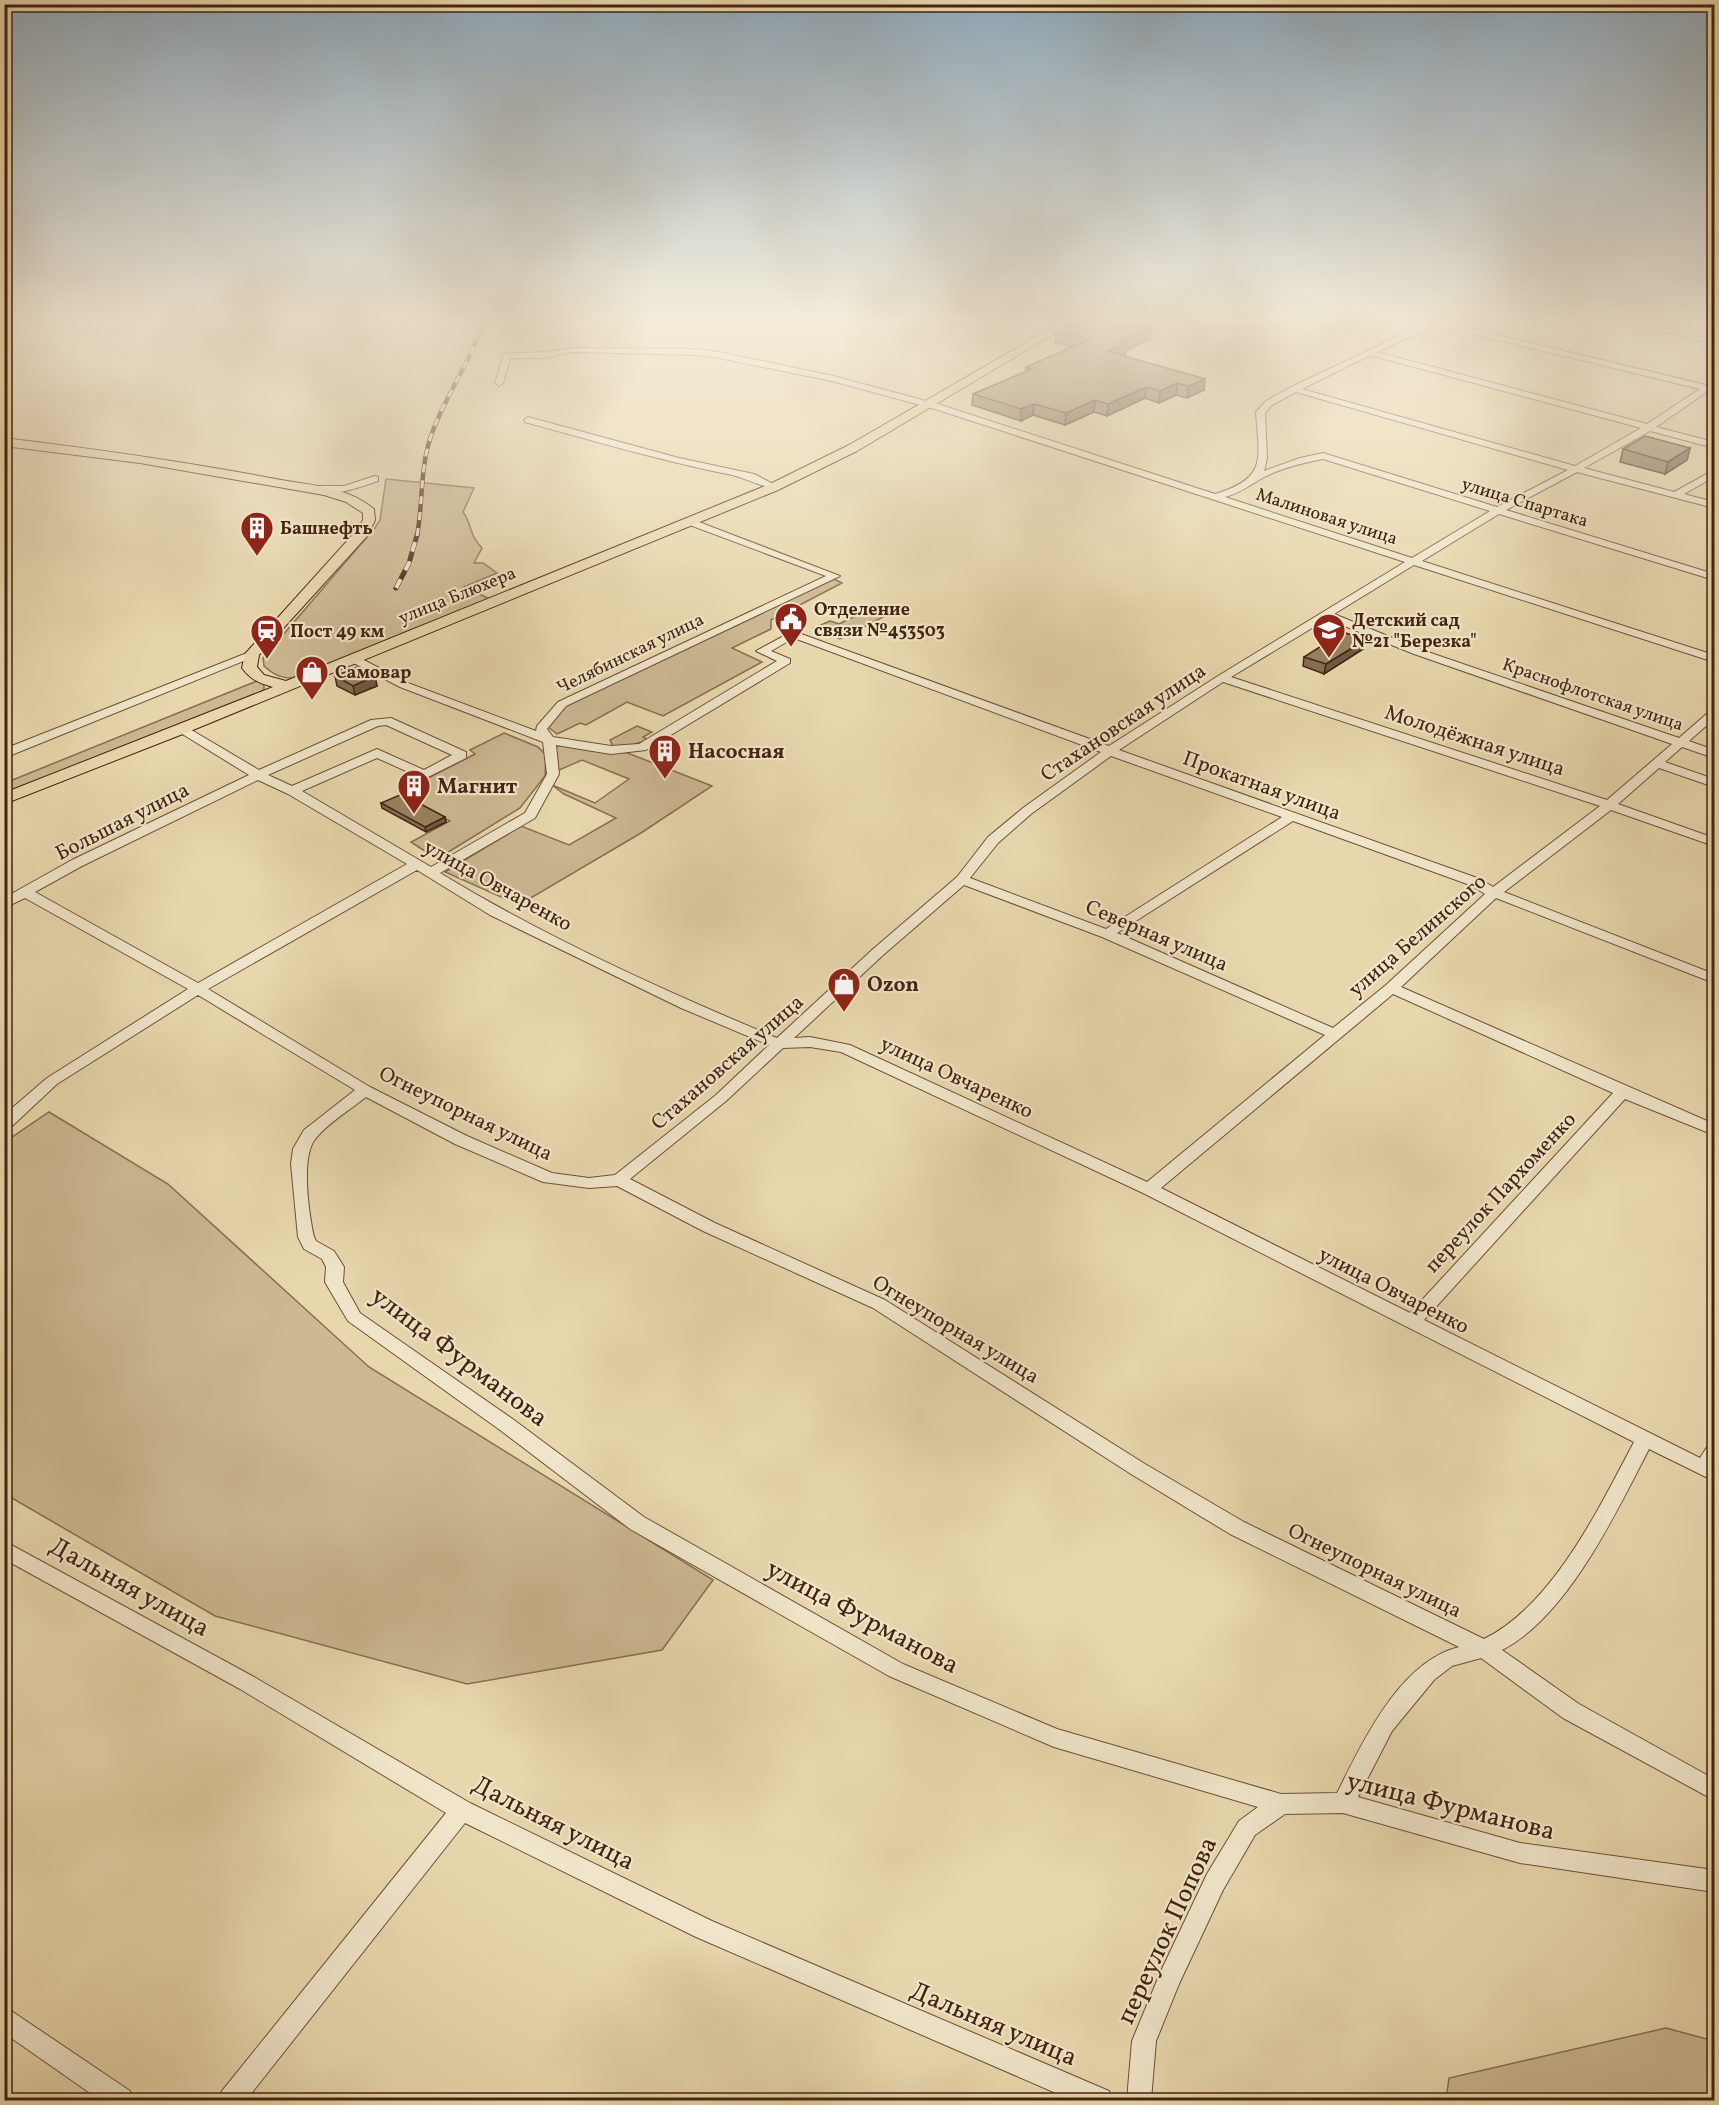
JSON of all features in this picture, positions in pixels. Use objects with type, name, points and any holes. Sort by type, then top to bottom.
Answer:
[{"type":"main road","name":"улица Блюхера","points":[[4,799],[183,729],[774,487],[853,448],[904,418]]},
{"type":"main road","points":[[4,442],[143,458],[310,489],[358,502],[369,512],[369,520],[363,532],[252,654],[249,668],[254,674],[285,686]]},
{"type":"street","name":"Малиновая улица","points":[[973,418],[1714,659]]},
{"type":"street","points":[[1258,477],[1263,453],[1260,418]]},
{"type":"street","points":[[1397,418],[1714,505]]},
{"type":"street","points":[[1612,418],[1714,445]]},
{"type":"street","name":"Стахановская улица","points":[[619,1180],[721,1098],[877,953],[962,880],[993,840],[1027,811],[1110,751],[1222,678],[1496,511],[1576,469],[1663,418]]},
{"type":"street","points":[[528,420],[678,461],[751,476],[774,487]]},
{"type":"street","name":"улица Спартака","points":[[1214,497],[1250,485],[1258,477],[1303,460],[1323,456],[1714,577]]},
{"type":"street","points":[[1677,494],[1714,472]]},
{"type":"street","points":[[310,489],[345,489],[375,479]]},
{"type":"street","name":"Челябинская улица","points":[[432,872],[530,815],[553,774],[549,740],[541,729],[562,704],[835,576],[691,522]]},
{"type":"street","name":"Краснофлотская улица","points":[[1326,615],[1418,652],[1714,754]]},
{"type":"street","name":"Прокатная улица","points":[[549,740],[611,750],[642,747],[786,661],[762,651],[793,634],[1475,882],[1494,894],[1714,979]]},
{"type":"street","points":[[4,754],[252,654]]},
{"type":"street","points":[[354,658],[404,685],[549,740]]},
{"type":"street","name":"Молодёжная улица","points":[[1222,678],[1610,805],[1714,842]]},
{"type":"street","name":"улица Белинского","points":[[1149,1189],[1391,988],[1494,894],[1610,805],[1714,713]]},
{"type":"street","name":"Большая улица","points":[[4,904],[77,863],[258,775],[375,723],[387,721],[462,755],[424,775],[377,753],[292,791]]},
{"type":"street","name":"улица Овчаренко","points":[[183,729],[258,775],[292,791],[432,872],[495,912],[686,1005],[778,1044],[810,1042],[845,1048],[1149,1189],[1411,1323],[1709,1471]]},
{"type":"street","points":[[1656,763],[1714,783]]},
{"type":"street","points":[[1107,934],[1292,816]]},
{"type":"street","points":[[4,1124],[52,1081],[198,989],[417,864]]},
{"type":"street","name":"Северная улица","points":[[962,880],[1107,934],[1334,1034]]},
{"type":"street","name":"Огнеупорная улица","points":[[26,893],[198,989],[365,1090],[461,1140],[549,1178],[589,1183],[619,1180],[709,1227],[879,1304],[1138,1469],[1238,1528],[1484,1649],[1571,1712],[1714,1790]]},
{"type":"street","points":[[1391,988],[1623,1092],[1714,1130]]},
{"type":"street","name":"улица Фурманова","points":[[365,1090],[310,1134],[301,1149],[299,1164],[306,1237],[310,1245],[328,1255],[334,1268],[334,1282],[354,1317],[507,1425],[637,1523],[896,1670],[1054,1738],[1281,1804],[1343,1803],[1520,1853],[1714,1881]]},
{"type":"street","name":"переулок Пархоменко","points":[[1411,1323],[1623,1092]]},
{"type":"street","points":[[1343,1803],[1384,1724],[1427,1674],[1446,1659],[1484,1649],[1510,1636],[1544,1604],[1578,1558],[1607,1512],[1644,1440]]},
{"type":"street","points":[[1709,1471],[1714,1452]]},
{"type":"street","name":"Дальняя улица","points":[[4,1549],[247,1683],[462,1810],[704,1929],[1100,2100]]},
{"type":"street","name":"переулок Попова","points":[[1139,2100],[1144,2041],[1169,1979],[1205,1903],[1247,1828],[1281,1804]]},
{"type":"street","points":[[231,2100],[462,1810]]},
{"type":"street","points":[[4,2018],[121,2100]]},
{"type":"shaded area","points":[[386,479],[474,488],[463,512],[482,548],[474,563],[483,563],[497,573],[464,587],[490,599],[298,678],[276,674],[264,666],[263,658],[375,528],[380,520]]},
{"type":"shaded area","points":[[834,579],[842,583],[771,620],[771,629],[732,648],[762,662],[663,716],[627,702],[586,725],[580,723],[557,734],[547,726],[566,704]]},
{"type":"shaded area","points":[[874,607],[889,614],[840,639],[814,628],[830,621],[839,624]]},
{"type":"shaded area","points":[[257,681],[264,685],[264,690],[5,794],[5,783]]},
{"type":"shaded area","points":[[637,726],[652,732],[643,737],[648,740],[628,746],[613,746],[610,740]]},
{"type":"shaded area","points":[[504,733],[538,747],[546,755],[545,776],[520,808],[437,859],[411,842],[450,821],[399,793],[475,754],[470,750]]},
{"type":"shaded area","points":[[561,745],[625,752],[712,786],[641,833],[519,905],[445,872],[521,826],[569,845],[616,818],[564,794],[552,785],[595,803],[629,779],[582,760],[557,771],[555,747]]},
{"type":"shaded area","points":[[49,1112],[168,1184],[369,1367],[713,1580],[662,1650],[467,1684],[215,1616],[5,1494],[5,1142]]},
{"type":"shaded area","points":[[1666,2028],[1714,2041],[1714,2100],[1446,2100],[1449,2078]]},
{"type":"building","points":[[1645,436],[1690,448],[1668,462],[1623,449]]},
{"type":"building","points":[[1343,632],[1365,640],[1326,664],[1304,657]]},
{"type":"building","points":[[357,667],[375,676],[353,686],[335,676]]},
{"type":"building","name":"Магнит","points":[[402,794],[445,817],[425,827],[381,803]]},
{"type":"railway","points":[[417,536],[427,451],[438,418]]},
{"type":"railway","points":[[396,588],[409,563],[417,535]]},
{"type":"place","name":"Башнефть","points":[[257,557]]},
{"type":"place","name":"Отделение связи №453503","points":[[791,648]]},
{"type":"place","name":"Детский сад №21 \"Березка\"","points":[[1329,659]]},
{"type":"place","name":"Пост 49 км","points":[[267,660]]},
{"type":"place","name":"Самовар","points":[[312,701]]},
{"type":"place","name":"Насосная","points":[[665,780]]},
{"type":"place","name":"Магнит","points":[[414,815]]},
{"type":"place","name":"Ozon","points":[[844,1013]]}]
